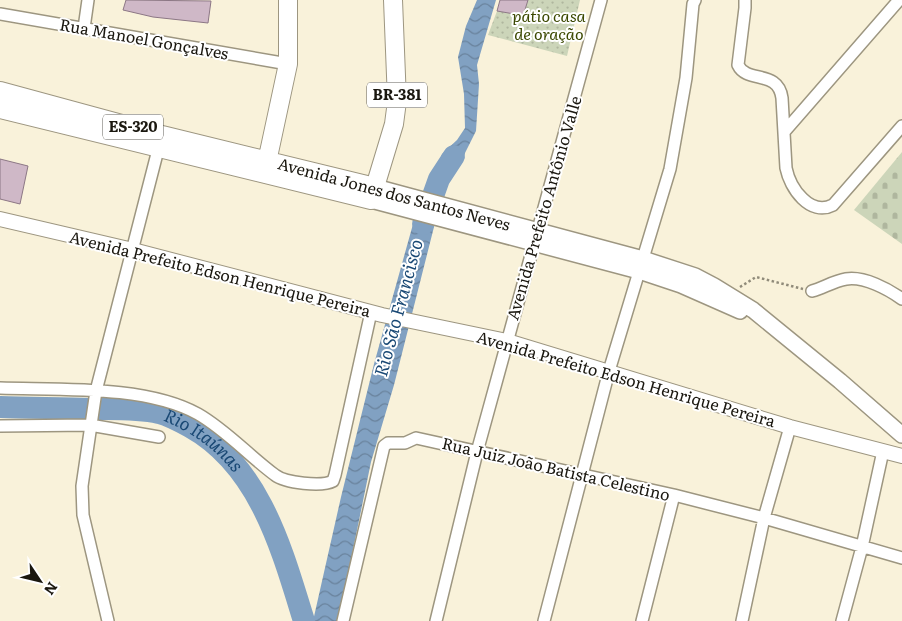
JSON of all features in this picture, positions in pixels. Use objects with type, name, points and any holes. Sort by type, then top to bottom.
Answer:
[{"type":"main road","points":[[266,167],[288,64],[288,0]]},
{"type":"main road","name":"BR-381","points":[[373,194],[394,124],[397,101],[393,0]]},
{"type":"main road","name":"Avenida Jones dos Santos Neves","points":[[0,91],[160,141]]},
{"type":"main road","name":"Avenida Jones dos Santos Neves","points":[[0,108],[160,141],[447,213],[641,265],[695,276],[734,297],[753,310],[840,381],[902,435]]},
{"type":"main road","name":"Avenida Jones dos Santos Neves","points":[[641,265],[775,328]]},
{"type":"street","points":[[84,28],[88,0]]},
{"type":"street","name":"Avenida Prefeito Antônio Valle","points":[[436,621],[477,452],[601,0]]},
{"type":"street","points":[[544,621],[609,371],[670,169],[686,78],[693,4],[695,0]]},
{"type":"street","points":[[745,0],[738,65],[745,73],[770,80],[779,88],[782,98],[785,132],[786,168],[790,183],[809,204],[821,209],[833,205],[902,126]]},
{"type":"street","points":[[785,132],[899,0]]},
{"type":"street","name":"Rua Manoel Gonçalves","points":[[0,14],[288,64]]},
{"type":"street","points":[[108,621],[83,515],[82,486],[96,394],[160,141]]},
{"type":"street","name":"Avenida Prefeito Edson Henrique Pereira","points":[[0,219],[132,250],[414,322],[507,341],[790,427],[902,456]]},
{"type":"street","points":[[812,291],[846,279],[856,279],[889,291],[902,299]]},
{"type":"street","points":[[0,388],[96,394],[128,392],[173,404],[197,414],[222,430],[281,479],[324,484],[333,481],[335,475],[377,313]]},
{"type":"street","points":[[0,426],[91,422],[159,437]]},
{"type":"street","points":[[742,621],[764,518],[790,427]]},
{"type":"street","name":"Rua Juiz João Batista Celestino","points":[[343,621],[385,445],[388,443],[405,444],[418,438],[674,495],[764,518],[902,558]]},
{"type":"street","points":[[842,621],[862,547],[883,451]]},
{"type":"street","points":[[642,621],[674,495]]},
{"type":"path","points":[[734,297],[741,285],[756,277],[812,291]]},
{"type":"green space","name":"pátio casa de oração","points":[[528,0],[580,0],[567,56],[488,35],[497,11],[520,15],[524,12]]},
{"type":"green space","points":[[902,152],[902,244],[854,210]]},
{"type":"water","points":[[477,0],[496,0],[477,65],[479,84],[476,131],[464,155],[452,164],[446,184],[434,181],[442,154],[457,140],[465,128],[464,94],[458,57],[466,26]]},
{"type":"water","points":[[415,217],[435,223],[394,385],[371,462],[337,621],[313,621],[374,364]]},
{"type":"building","points":[[126,0],[211,1],[208,23],[153,17],[123,10]]},
{"type":"building","points":[[500,0],[528,0],[524,13],[520,15],[497,11]]},
{"type":"building","points":[[0,159],[28,166],[20,204],[0,199]]},
{"type":"waterway","name":"Rio São Francisco","points":[[423,224],[439,179],[454,156]]},
{"type":"waterway","name":"Rio Itaúnas","points":[[0,407],[143,410],[163,414],[190,427],[214,444],[234,464],[251,487],[277,539],[304,621]]}]
